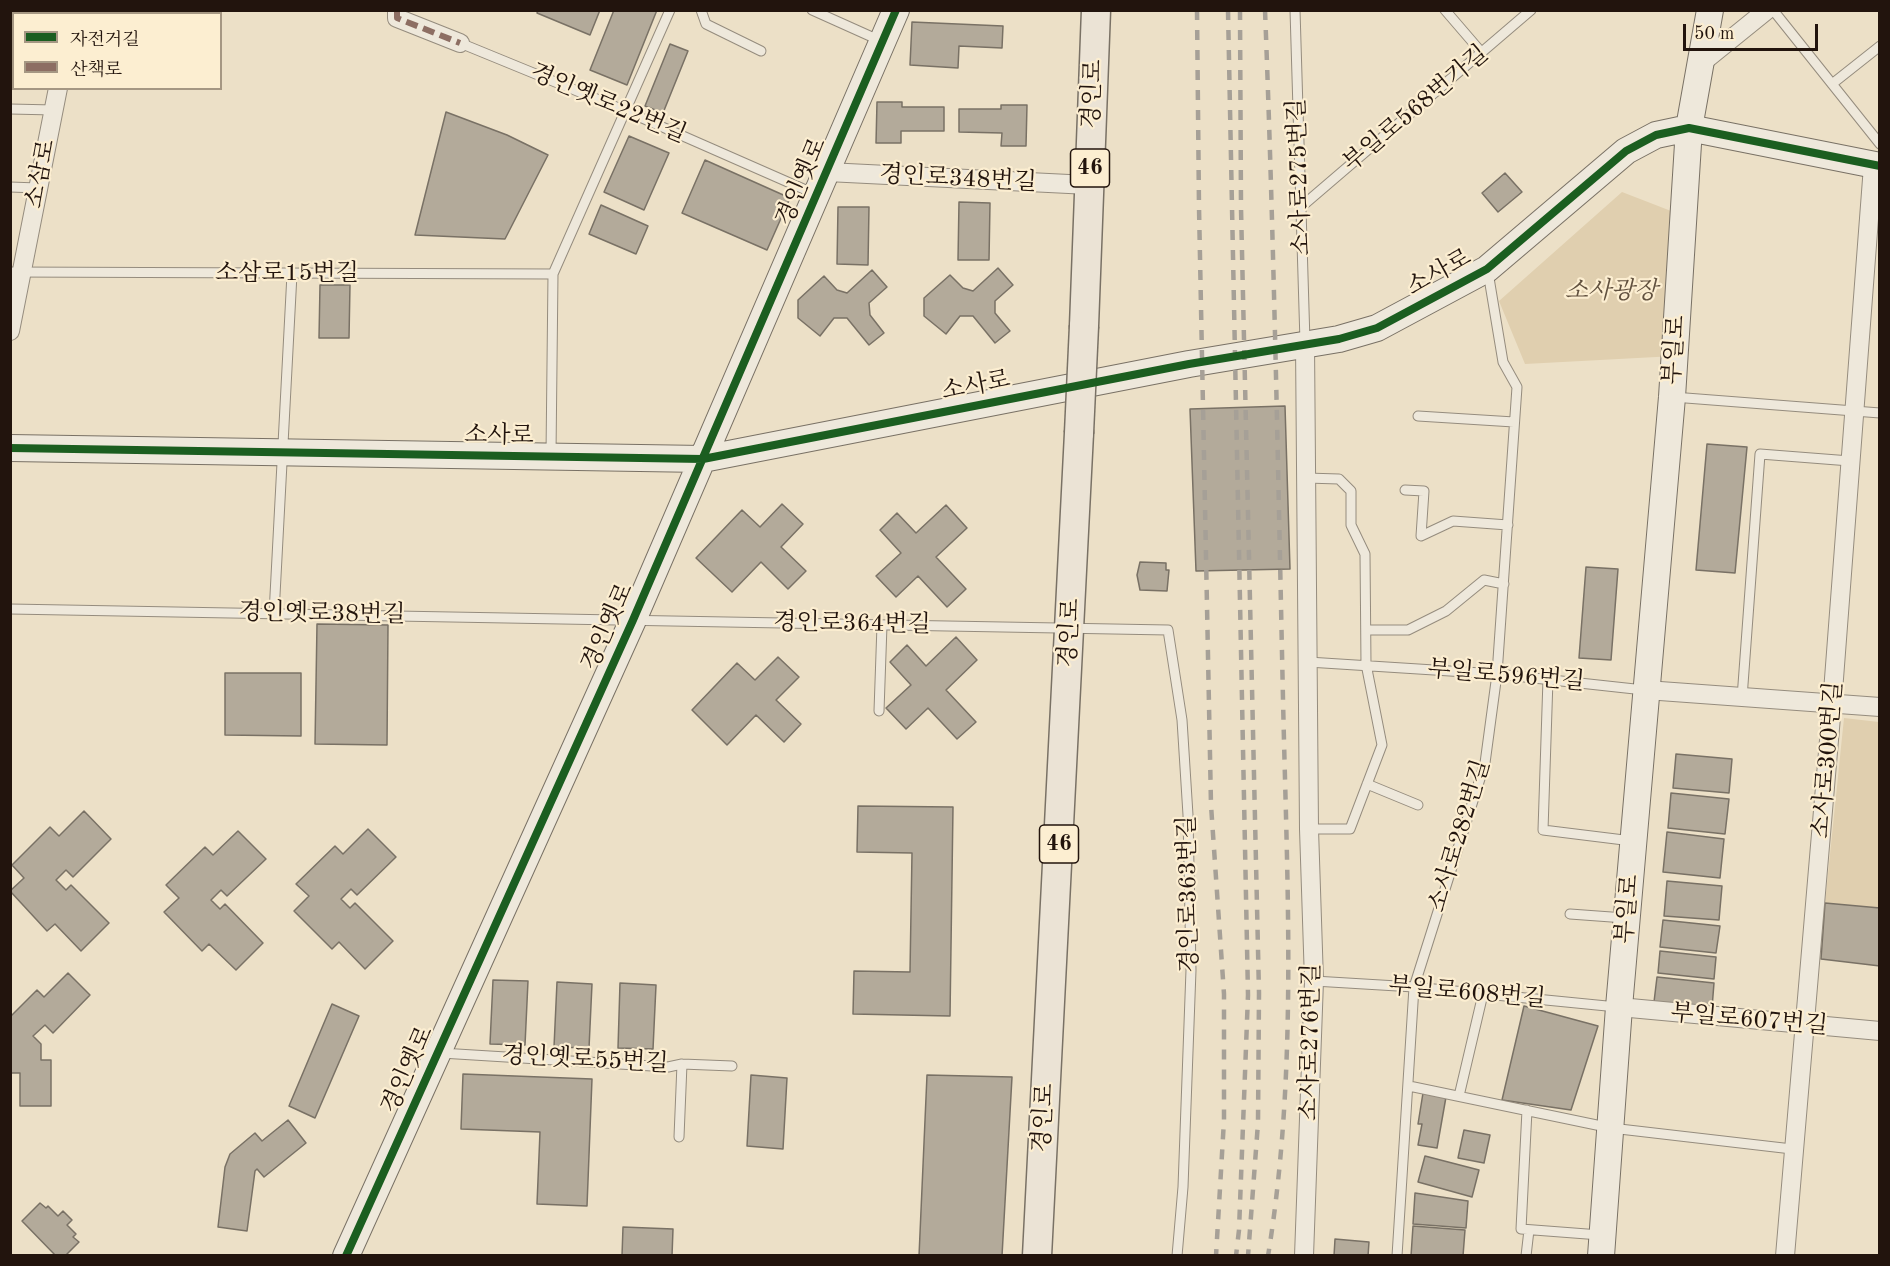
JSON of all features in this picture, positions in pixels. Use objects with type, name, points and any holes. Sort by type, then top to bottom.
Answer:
[{"type":"main road","name":"경인로","points":[[1037,1256],[1071,628],[1096,10]]},
{"type":"street","name":"경인옛로","points":[[346,1256],[633,620],[896,10]]},
{"type":"street","name":"부일로","points":[[1602,1245],[1619,1007],[1672,397],[1689,128],[1710,10]]},
{"type":"street","points":[[1700,65],[1767,10]]},
{"type":"street","name":"경인옛로22번길","points":[[397,14],[460,43]]},
{"type":"street","name":"소삼로","points":[[10,331],[16,273],[38,188],[58,90]]},
{"type":"street","name":"소사로","points":[[10,448],[703,459],[1189,364],[1339,339],[1377,328],[1419,308],[1487,269],[1626,151],[1656,135],[1689,128],[1877,159]]},
{"type":"street","name":"소사로300번길","points":[[1785,1256],[1792,1149],[1806,1026],[1854,411],[1872,265],[1877,159]]},
{"type":"street","name":"경인로348번길","points":[[822,183],[1089,185]]},
{"type":"street","name":"소사로276번길","points":[[1304,1256],[1314,981],[1309,829],[1305,344]]},
{"type":"street","points":[[1646,690],[1880,707]]},
{"type":"street","name":"부일로607번길","points":[[1619,1007],[1880,1031]]},
{"type":"lane","points":[[551,457],[553,274],[670,10]]},
{"type":"lane","points":[[701,10],[706,24],[761,51]]},
{"type":"lane","points":[[812,10],[883,41]]},
{"type":"lane","points":[[1445,10],[1482,53]]},
{"type":"lane","name":"부일로568번가길","points":[[1301,207],[1531,10]]},
{"type":"lane","points":[[1773,10],[1832,84],[1877,159]]},
{"type":"lane","name":"소사로275번길","points":[[1298,13],[1305,344]]},
{"type":"lane","name":"경인옛로22번길","points":[[460,43],[626,111],[822,183]]},
{"type":"lane","points":[[1832,84],[1880,45]]},
{"type":"lane","points":[[10,109],[54,110]]},
{"type":"lane","points":[[10,188],[38,188]]},
{"type":"lane","name":"소사로282번길","points":[[1397,1256],[1414,987],[1485,763],[1497,674],[1517,387],[1503,362],[1487,269]]},
{"type":"lane","name":"소삼로15번길","points":[[16,273],[553,274]]},
{"type":"lane","points":[[274,614],[292,274]]},
{"type":"lane","points":[[1672,397],[1880,413]]},
{"type":"lane","points":[[1418,416],[1515,422]]},
{"type":"lane","points":[[1742,698],[1760,454],[1850,461]]},
{"type":"lane","points":[[1306,478],[1339,479],[1351,491],[1351,525],[1365,554],[1366,664],[1382,745],[1350,829],[1309,829]]},
{"type":"lane","points":[[1405,490],[1424,491],[1420,536],[1453,521],[1508,525]]},
{"type":"lane","points":[[1366,630],[1408,630],[1446,610],[1484,580],[1504,584]]},
{"type":"lane","name":"경인옛로38번길","points":[[10,609],[633,620]]},
{"type":"lane","name":"경인로364번길","points":[[633,620],[1071,628]]},
{"type":"lane","points":[[879,711],[882,625]]},
{"type":"lane","name":"경인로363번길","points":[[1071,628],[1168,630],[1182,720],[1186,780],[1191,970],[1183,1187],[1177,1256]]},
{"type":"lane","name":"부일로596번길","points":[[1308,662],[1497,674],[1646,690]]},
{"type":"lane","points":[[1548,679],[1543,830],[1634,841]]},
{"type":"lane","points":[[1367,784],[1418,805]]},
{"type":"lane","points":[[1570,914],[1627,918]]},
{"type":"lane","name":"부일로608번길","points":[[1314,981],[1414,987],[1619,1007]]},
{"type":"lane","points":[[1459,1096],[1483,994]]},
{"type":"lane","name":"경인옛로55번길","points":[[438,1053],[668,1067],[682,1064],[732,1066]]},
{"type":"lane","points":[[678,1137],[682,1064]]},
{"type":"lane","points":[[1409,1086],[1611,1128],[1792,1149]]},
{"type":"lane","points":[[1526,1256],[1529,1230],[1521,1229],[1527,1110]]},
{"type":"lane","name":"부일로","points":[[1529,1230],[1602,1245]]},
{"type":"green space","name":"소사광장","points":[[1622,192],[1684,216],[1675,356],[1525,364],[1499,301]]},
{"type":"green space","points":[[1844,718],[1879,722],[1879,908],[1825,903]]},
{"type":"building","points":[[134,10],[216,10],[217,12],[134,12]]},
{"type":"building","points":[[538,10],[600,10],[590,35],[537,13]]},
{"type":"building","points":[[614,10],[657,10],[627,85],[590,70]]},
{"type":"building","points":[[912,22],[1003,26],[1002,48],[959,46],[958,68],[910,65]]},
{"type":"building","points":[[670,44],[688,51],[663,113],[645,106]]},
{"type":"building","points":[[877,102],[902,102],[902,107],[944,107],[944,131],[901,131],[901,143],[876,143]]},
{"type":"building","points":[[1001,105],[1027,105],[1026,146],[1001,146],[1002,133],[959,132],[959,109],[1001,109]]},
{"type":"building","points":[[446,112],[507,135],[548,155],[505,239],[415,235]]},
{"type":"building","points":[[629,136],[669,153],[644,210],[604,192]]},
{"type":"building","points":[[705,160],[790,198],[767,250],[682,213]]},
{"type":"building","points":[[1505,173],[1522,192],[1498,212],[1482,193]]},
{"type":"building","points":[[959,202],[990,203],[989,260],[958,260]]},
{"type":"building","points":[[601,205],[648,226],[636,254],[589,234]]},
{"type":"building","points":[[838,207],[869,207],[868,265],[837,264]]},
{"type":"building","points":[[998,268],[1013,285],[995,301],[995,313],[1010,331],[995,343],[973,316],[960,316],[946,334],[924,316],[924,298],[950,275],[963,288],[973,291]]},
{"type":"building","points":[[872,270],[887,287],[869,303],[870,315],[884,333],[869,345],[847,318],[834,318],[820,336],[798,318],[798,300],[824,276],[837,290],[847,293]]},
{"type":"building","points":[[320,285],[350,285],[349,338],[319,338]]},
{"type":"building","points":[[1285,406],[1290,569],[1196,571],[1190,409]]},
{"type":"building","points":[[1707,444],[1747,447],[1735,573],[1696,570]]},
{"type":"building","points":[[782,504],[803,524],[781,547],[806,571],[788,589],[761,562],[732,592],[696,558],[742,510],[760,527]]},
{"type":"building","points":[[946,505],[967,528],[936,557],[966,589],[947,607],[918,576],[896,597],[876,576],[901,553],[880,530],[897,513],[916,533]]},
{"type":"building","points":[[1140,562],[1166,563],[1166,570],[1169,570],[1167,591],[1140,590],[1137,575]]},
{"type":"building","points":[[1586,567],[1618,569],[1611,660],[1579,658]]},
{"type":"building","points":[[317,624],[388,625],[387,745],[315,744]]},
{"type":"building","points":[[956,637],[977,660],[946,690],[976,722],[957,739],[928,708],[906,729],[886,708],[911,685],[890,662],[907,645],[926,666]]},
{"type":"building","points":[[778,657],[799,677],[776,700],[801,724],[784,742],[756,715],[727,745],[692,710],[737,663],[755,680]]},
{"type":"building","points":[[225,673],[301,673],[301,736],[225,735]]},
{"type":"building","points":[[1676,754],[1732,759],[1729,793],[1673,788]]},
{"type":"building","points":[[1671,793],[1729,799],[1725,834],[1668,828]]},
{"type":"building","points":[[858,806],[953,807],[950,1016],[853,1014],[854,971],[910,972],[912,853],[857,852]]},
{"type":"building","points":[[84,811],[111,839],[73,877],[66,870],[56,880],[66,890],[71,885],[109,923],[81,951],[55,924],[47,931],[10,891],[24,878],[12,865],[50,827],[59,836]]},
{"type":"building","points":[[368,829],[396,857],[357,895],[351,889],[341,899],[350,908],[355,903],[393,941],[365,969],[339,942],[332,949],[294,911],[309,896],[296,884],[335,846],[343,854]]},
{"type":"building","points":[[238,831],[266,859],[227,896],[221,890],[211,900],[220,909],[225,904],[263,943],[236,970],[209,944],[202,951],[164,912],[179,898],[166,885],[205,847],[213,855]]},
{"type":"building","points":[[1667,832],[1724,839],[1720,878],[1663,872]]},
{"type":"building","points":[[1667,881],[1722,886],[1719,920],[1664,916]]},
{"type":"building","points":[[1825,903],[1880,908],[1880,966],[1821,959]]},
{"type":"building","points":[[1663,920],[1720,926],[1716,953],[1660,947]]},
{"type":"building","points":[[1660,951],[1716,957],[1714,979],[1658,973]]},
{"type":"building","points":[[68,973],[90,995],[53,1033],[45,1025],[33,1036],[41,1044],[41,1060],[51,1060],[51,1106],[20,1106],[20,1073],[11,1073],[10,1017],[37,990],[44,997]]},
{"type":"building","points":[[1657,977],[1714,983],[1712,1008],[1654,1002]]},
{"type":"building","points":[[493,980],[528,981],[525,1045],[490,1044]]},
{"type":"building","points":[[557,982],[592,984],[589,1048],[554,1047]]},
{"type":"building","points":[[620,983],[656,985],[653,1049],[618,1048]]},
{"type":"building","points":[[332,1004],[359,1016],[315,1118],[289,1106]]},
{"type":"building","points":[[1524,1006],[1598,1026],[1571,1110],[1502,1100]]},
{"type":"building","points":[[463,1074],[592,1079],[587,1206],[537,1204],[540,1132],[461,1129]]},
{"type":"building","points":[[751,1075],[787,1078],[783,1149],[747,1146]]},
{"type":"building","points":[[927,1075],[1012,1077],[1002,1256],[919,1256]]},
{"type":"building","points":[[1423,1093],[1446,1097],[1437,1148],[1418,1145],[1422,1124],[1418,1124]]},
{"type":"building","points":[[288,1120],[306,1143],[264,1177],[257,1169],[255,1171],[247,1231],[218,1227],[225,1167],[230,1154],[255,1133],[262,1141]]},
{"type":"building","points":[[1464,1130],[1490,1135],[1484,1163],[1458,1158]]},
{"type":"building","points":[[1425,1156],[1479,1170],[1472,1197],[1418,1182]]},
{"type":"building","points":[[1415,1193],[1468,1201],[1466,1228],[1413,1224]]},
{"type":"building","points":[[40,1203],[46,1208],[48,1206],[58,1216],[63,1211],[72,1220],[67,1225],[76,1234],[73,1237],[79,1242],[65,1256],[56,1256],[22,1221]]},
{"type":"building","points":[[1413,1226],[1465,1230],[1463,1256],[1411,1256]]},
{"type":"building","points":[[623,1227],[673,1229],[672,1256],[622,1256]]},
{"type":"building","points":[[1335,1239],[1369,1242],[1368,1256],[1334,1256]]},
{"type":"railway","points":[[1197,10],[1211,805],[1224,994],[1224,1120],[1216,1256]]},
{"type":"railway","points":[[1228,10],[1248,995],[1239,1230],[1236,1256]]},
{"type":"railway","points":[[1240,10],[1241,208],[1259,993],[1258,1123],[1248,1256]]},
{"type":"railway","points":[[1265,10],[1276,355],[1288,908],[1284,1117],[1268,1256]]},
{"type":"marked path","points":[[397,10],[397,18],[460,43]]},
{"type":"cycle path","points":[[346,1256],[633,620],[896,10]]},
{"type":"cycle path","points":[[10,448],[703,459],[1189,364],[1339,339],[1377,328],[1487,269],[1626,151],[1656,135],[1689,128],[1880,166]]}]
